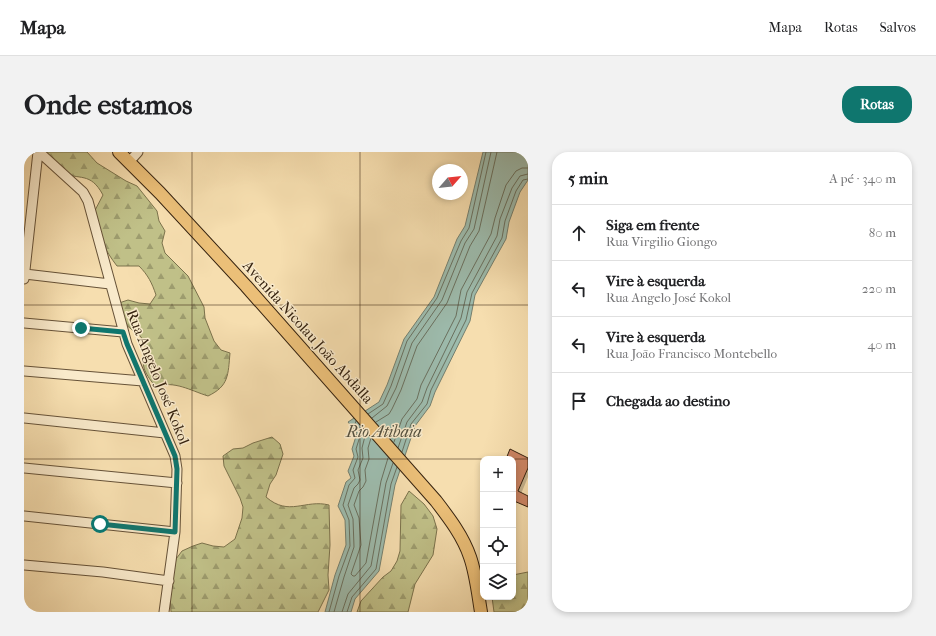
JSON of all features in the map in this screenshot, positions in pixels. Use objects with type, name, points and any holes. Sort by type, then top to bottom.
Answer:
[{"type":"main road","name":"Avenida Nicolau João Abdalla","points":[[118,152],[160,192],[423,485],[449,517],[467,549],[474,569],[481,612]]},
{"type":"street","points":[[39,152],[24,277],[110,284]]},
{"type":"street","name":"Rua Angelo José Kokol","points":[[39,152],[79,188],[88,201],[127,344],[175,456],[177,469],[175,532],[164,612]]},
{"type":"street","points":[[129,162],[138,152]]},
{"type":"street","points":[[24,323],[123,332]]},
{"type":"street","points":[[24,371],[143,381]]},
{"type":"street","points":[[24,418],[165,433]]},
{"type":"street","points":[[24,468],[176,483]]},
{"type":"street","points":[[24,516],[175,532]]},
{"type":"street","points":[[24,565],[103,572],[169,581]]},
{"type":"green space","points":[[46,152],[87,152],[97,163],[137,186],[157,211],[159,221],[165,231],[162,243],[165,253],[188,276],[204,307],[205,318],[214,341],[221,350],[230,353],[228,374],[224,384],[215,392],[208,396],[176,385],[155,386],[151,381],[143,364],[146,348],[141,337],[125,324],[119,303],[128,300],[150,304],[156,295],[151,283],[139,266],[117,266],[106,249],[96,229],[92,216],[103,195],[98,187],[89,180],[67,175],[56,170]]},
{"type":"green space","points":[[272,437],[280,444],[283,454],[276,475],[270,484],[266,497],[274,503],[282,506],[290,507],[312,504],[329,505],[329,590],[318,612],[171,612],[170,594],[176,559],[182,551],[202,543],[224,547],[235,539],[242,518],[243,507],[224,466],[223,456],[233,449],[243,448]]},
{"type":"green space","points":[[409,491],[424,504],[433,516],[437,529],[433,555],[415,584],[408,612],[357,612],[361,601],[383,577],[391,571],[397,561],[400,551],[401,505]]},
{"type":"green space","points":[[528,572],[528,612],[494,612],[492,600],[516,600],[516,574]]},
{"type":"water","name":"Rio Atibaia","points":[[483,152],[528,152],[528,180],[520,192],[509,222],[506,239],[475,295],[470,321],[435,392],[430,406],[415,426],[395,485],[379,571],[355,599],[351,612],[325,612],[335,575],[346,545],[345,520],[338,506],[346,482],[351,478],[348,471],[354,456],[352,449],[357,433],[348,422],[379,402],[404,339],[434,297],[457,239],[465,226]]},
{"type":"building","points":[[510,449],[528,458],[528,468],[518,491],[528,496],[528,507],[516,502],[516,456],[507,456]]},
{"type":"route","points":[[81,328],[123,332],[175,456],[177,469],[175,532],[100,524]]}]
